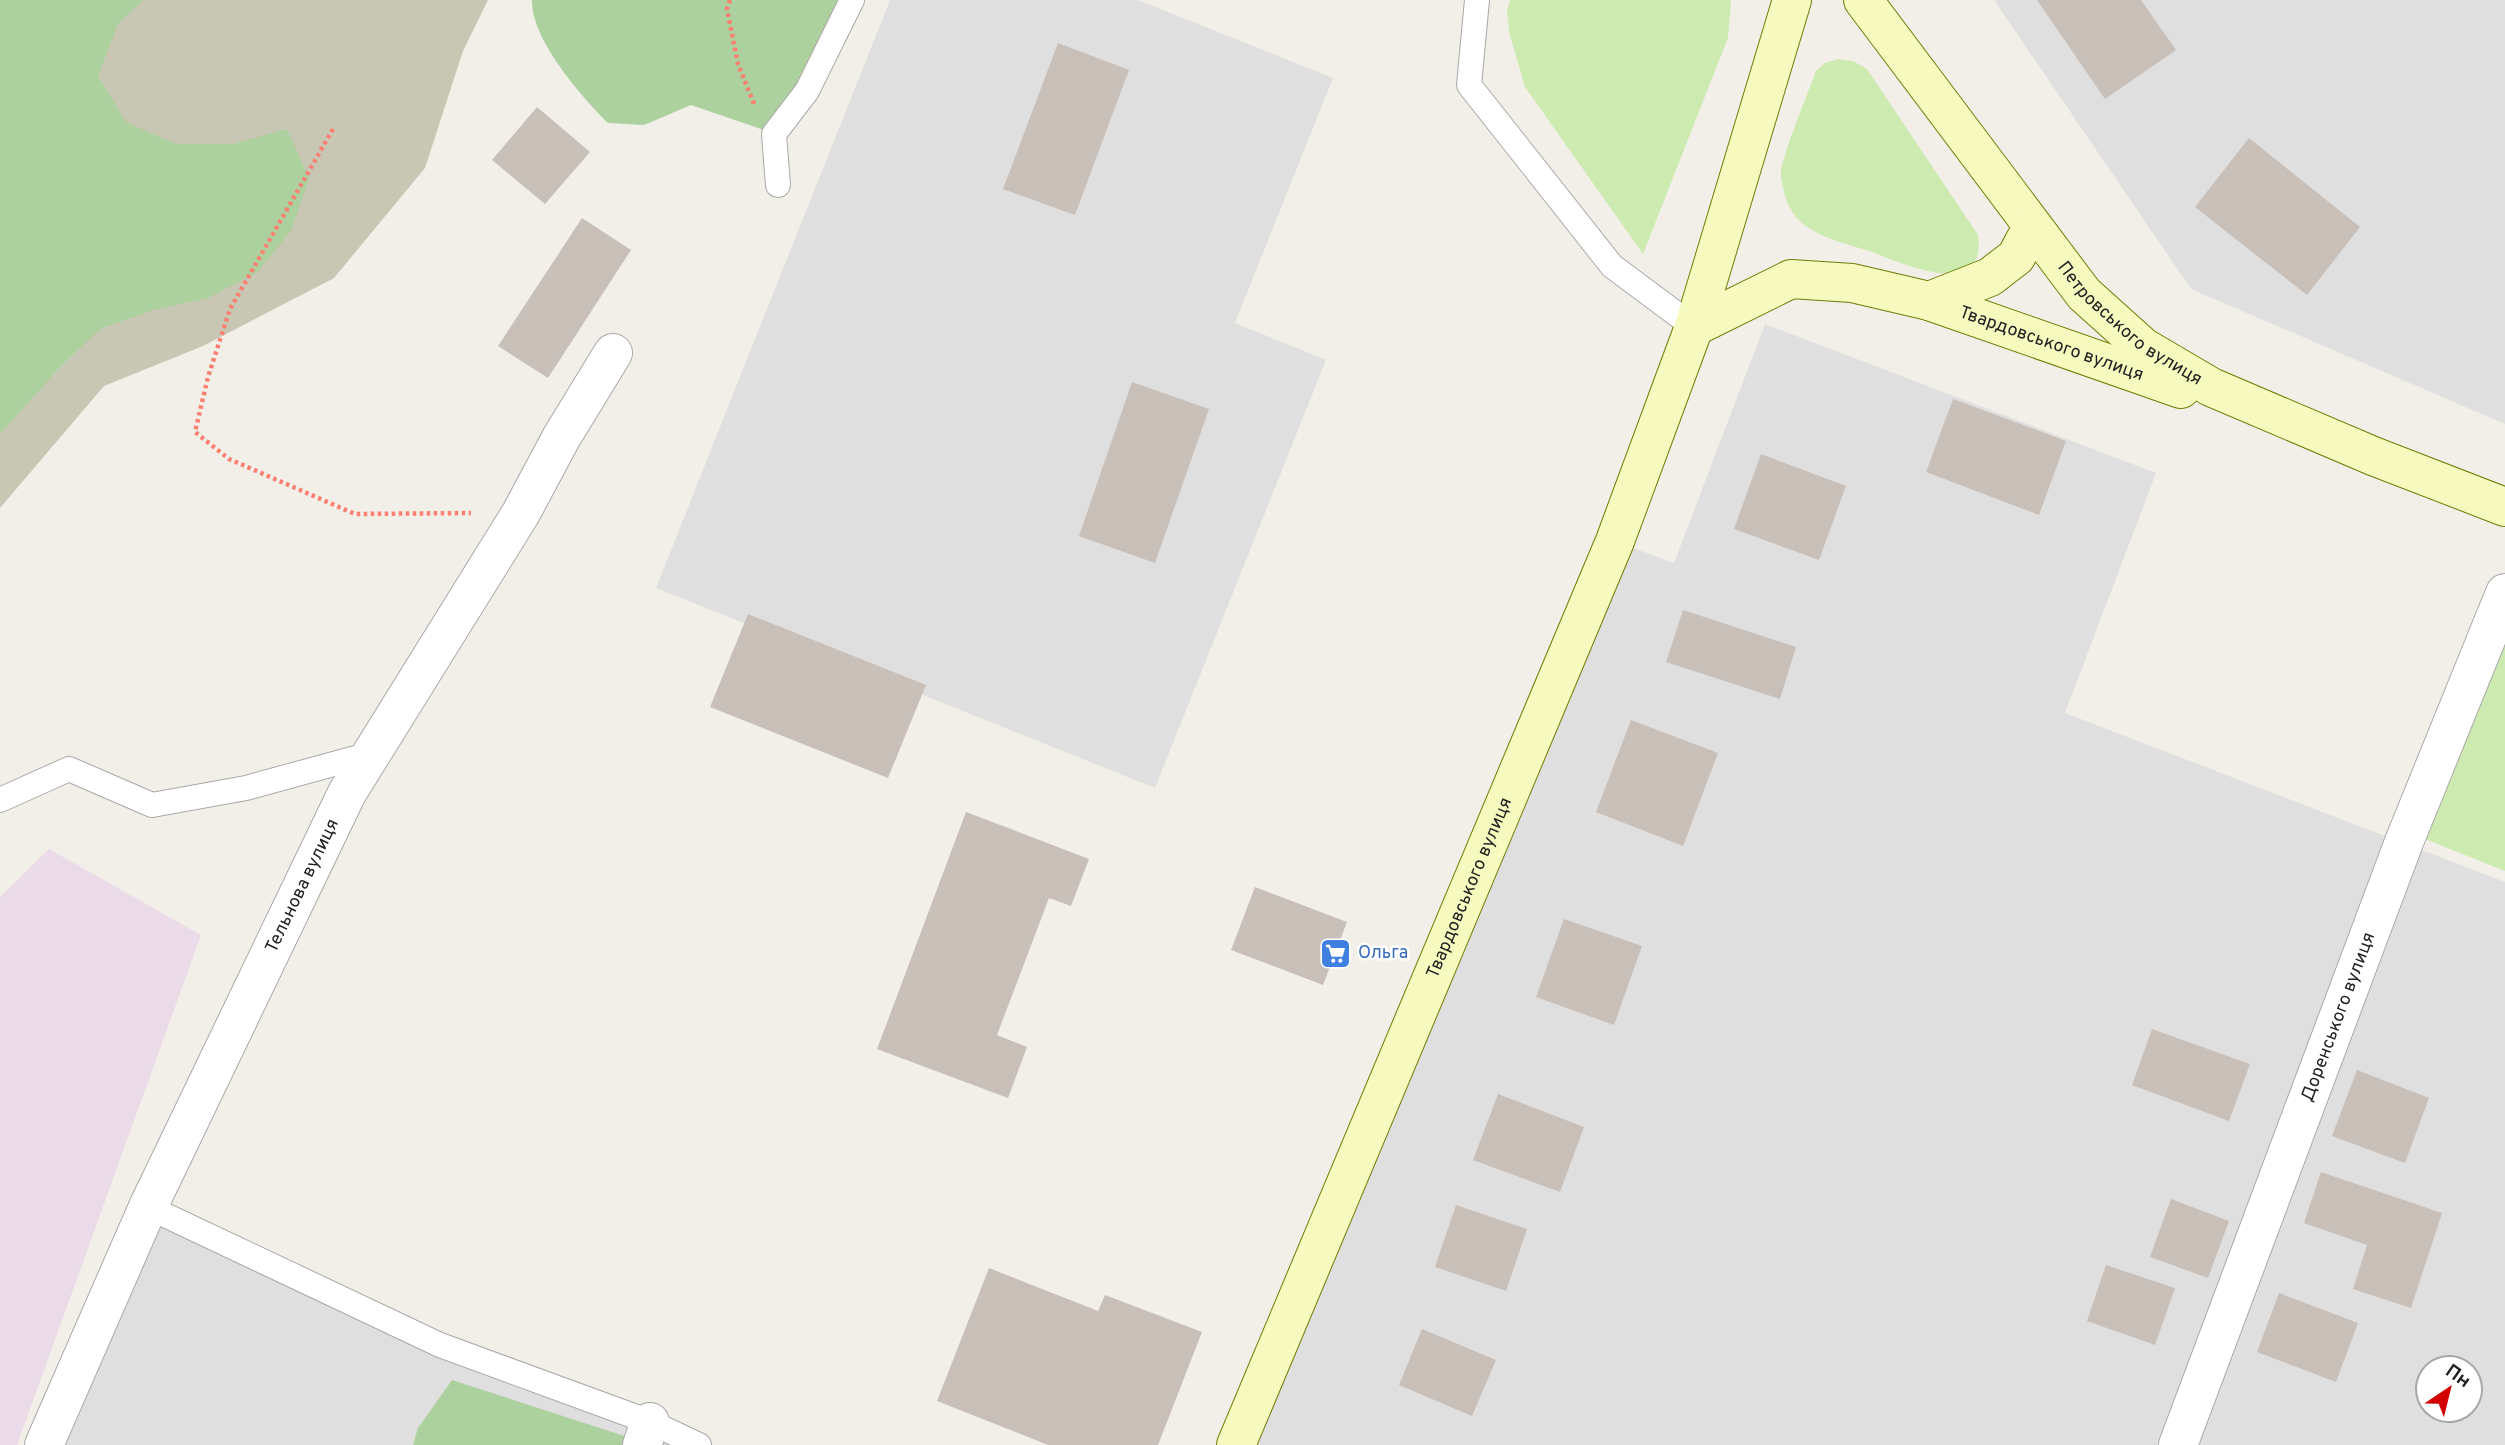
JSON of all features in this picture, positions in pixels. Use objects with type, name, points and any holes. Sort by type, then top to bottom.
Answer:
[{"type":"main road","name":"Твардовського вулиця","points":[[1236,1445],[1615,541],[1694,327],[1792,0]]},
{"type":"main road","name":"Петровського вулиця","points":[[1863,0],[2084,294],[2143,347],[2211,387],[2373,456],[2505,507]]},
{"type":"main road","name":"Твардовського вулиця","points":[[1929,301],[1990,277],[2016,257],[2032,227]]},
{"type":"main road","name":"Твардовського вулиця","points":[[1694,327],[1791,279],[1852,283],[1929,301],[2373,456]]},
{"type":"street","name":"Тельнова вулиця","points":[[44,1445],[148,1207],[341,805],[521,513],[561,438],[613,354]]},
{"type":"street","name":"Доренського вулиця","points":[[2178,1445],[2404,842],[2505,593]]},
{"type":"lane","points":[[778,185],[774,134],[807,91],[852,0]]},
{"type":"lane","points":[[1477,0],[1469,85],[1612,266],[1694,327]]},
{"type":"lane","points":[[0,800],[69,769],[152,805],[246,788],[370,754]]},
{"type":"lane","points":[[148,1207],[440,1345],[646,1434],[699,1445]]},
{"type":"path","points":[[730,0],[727,9],[737,64],[755,108]]},
{"type":"path","points":[[333,129],[230,309],[208,377],[195,432],[229,459],[355,514],[521,513]]},
{"type":"shaded area","points":[[0,0],[488,0],[463,51],[425,168],[334,278],[203,346],[104,386],[0,508]]},
{"type":"shaded area","points":[[890,0],[1138,0],[1333,78],[1235,323],[1326,360],[1155,788],[656,588]]},
{"type":"shaded area","points":[[1994,0],[2505,0],[2505,424],[2191,289]]},
{"type":"shaded area","points":[[1765,324],[2156,473],[2065,713],[2505,882],[2505,1445],[1236,1445],[1614,541],[1674,563]]},
{"type":"shaded area","points":[[49,849],[201,935],[17,1445],[0,1445],[0,897]]},
{"type":"shaded area","points":[[148,1207],[699,1445],[49,1445]]},
{"type":"green space","points":[[0,0],[143,0],[118,24],[98,76],[126,122],[176,144],[233,144],[287,129],[309,178],[291,231],[256,273],[208,298],[153,310],[100,329],[60,367],[0,434]]},
{"type":"green space","points":[[532,0],[852,0],[807,91],[764,130],[691,105],[644,125],[608,123],[572,82],[548,49],[534,15]]},
{"type":"green space","points":[[1510,0],[1731,0],[1728,38],[1643,254],[1525,87],[1509,32],[1507,11]]},
{"type":"green space","points":[[1838,59],[1853,61],[1867,69],[1978,235],[1977,255],[1970,268],[1957,273],[1922,270],[1821,235],[1803,224],[1793,213],[1781,177],[1785,157],[1816,71],[1825,63]]},
{"type":"green space","points":[[2505,623],[2505,871],[2415,835]]},
{"type":"green space","points":[[452,1380],[643,1442],[642,1445],[413,1445],[418,1428]]},
{"type":"building","points":[[2037,0],[2141,0],[2176,50],[2105,99]]},
{"type":"building","points":[[1058,43],[1129,70],[1075,215],[1003,189]]},
{"type":"building","points":[[537,107],[590,152],[545,204],[492,160]]},
{"type":"building","points":[[2249,138],[2360,227],[2307,295],[2195,207]]},
{"type":"building","points":[[582,218],[631,250],[548,378],[498,346]]},
{"type":"building","points":[[1132,382],[1209,409],[1155,563],[1079,536]]},
{"type":"building","points":[[1953,399],[2066,441],[2039,515],[1926,472]]},
{"type":"building","points":[[1761,454],[1846,486],[1819,560],[1734,529]]},
{"type":"building","points":[[1683,610],[1796,647],[1780,699],[1666,662]]},
{"type":"building","points":[[748,614],[926,685],[888,778],[710,707]]},
{"type":"building","points":[[1631,720],[1718,753],[1683,846],[1596,812]]},
{"type":"building","points":[[966,812],[1089,859],[1071,906],[1049,898],[997,1035],[1027,1047],[1008,1098],[877,1049]]},
{"type":"building","points":[[1255,887],[1347,922],[1323,985],[1231,950]]},
{"type":"building","points":[[1564,919],[1642,946],[1614,1025],[1536,997]]},
{"type":"building","points":[[2152,1029],[2250,1064],[2229,1121],[2132,1085]]},
{"type":"building","points":[[2357,1070],[2429,1098],[2405,1163],[2332,1136]]},
{"type":"building","points":[[1498,1094],[1584,1127],[1560,1192],[1473,1160]]},
{"type":"building","points":[[2321,1172],[2442,1213],[2411,1308],[2353,1289],[2367,1245],[2304,1223]]},
{"type":"building","points":[[2171,1199],[2229,1221],[2208,1278],[2150,1257]]},
{"type":"building","points":[[1456,1205],[1527,1229],[1506,1291],[1435,1267]]},
{"type":"building","points":[[2106,1265],[2175,1288],[2155,1345],[2087,1321]]},
{"type":"building","points":[[989,1268],[1098,1311],[1105,1295],[1202,1332],[1158,1445],[1048,1445],[937,1401]]},
{"type":"building","points":[[2279,1293],[2358,1323],[2336,1382],[2257,1352]]},
{"type":"building","points":[[1422,1329],[1496,1360],[1472,1416],[1399,1385]]},
{"type":"place","name":"Ольга","points":[[1335,953]]}]
